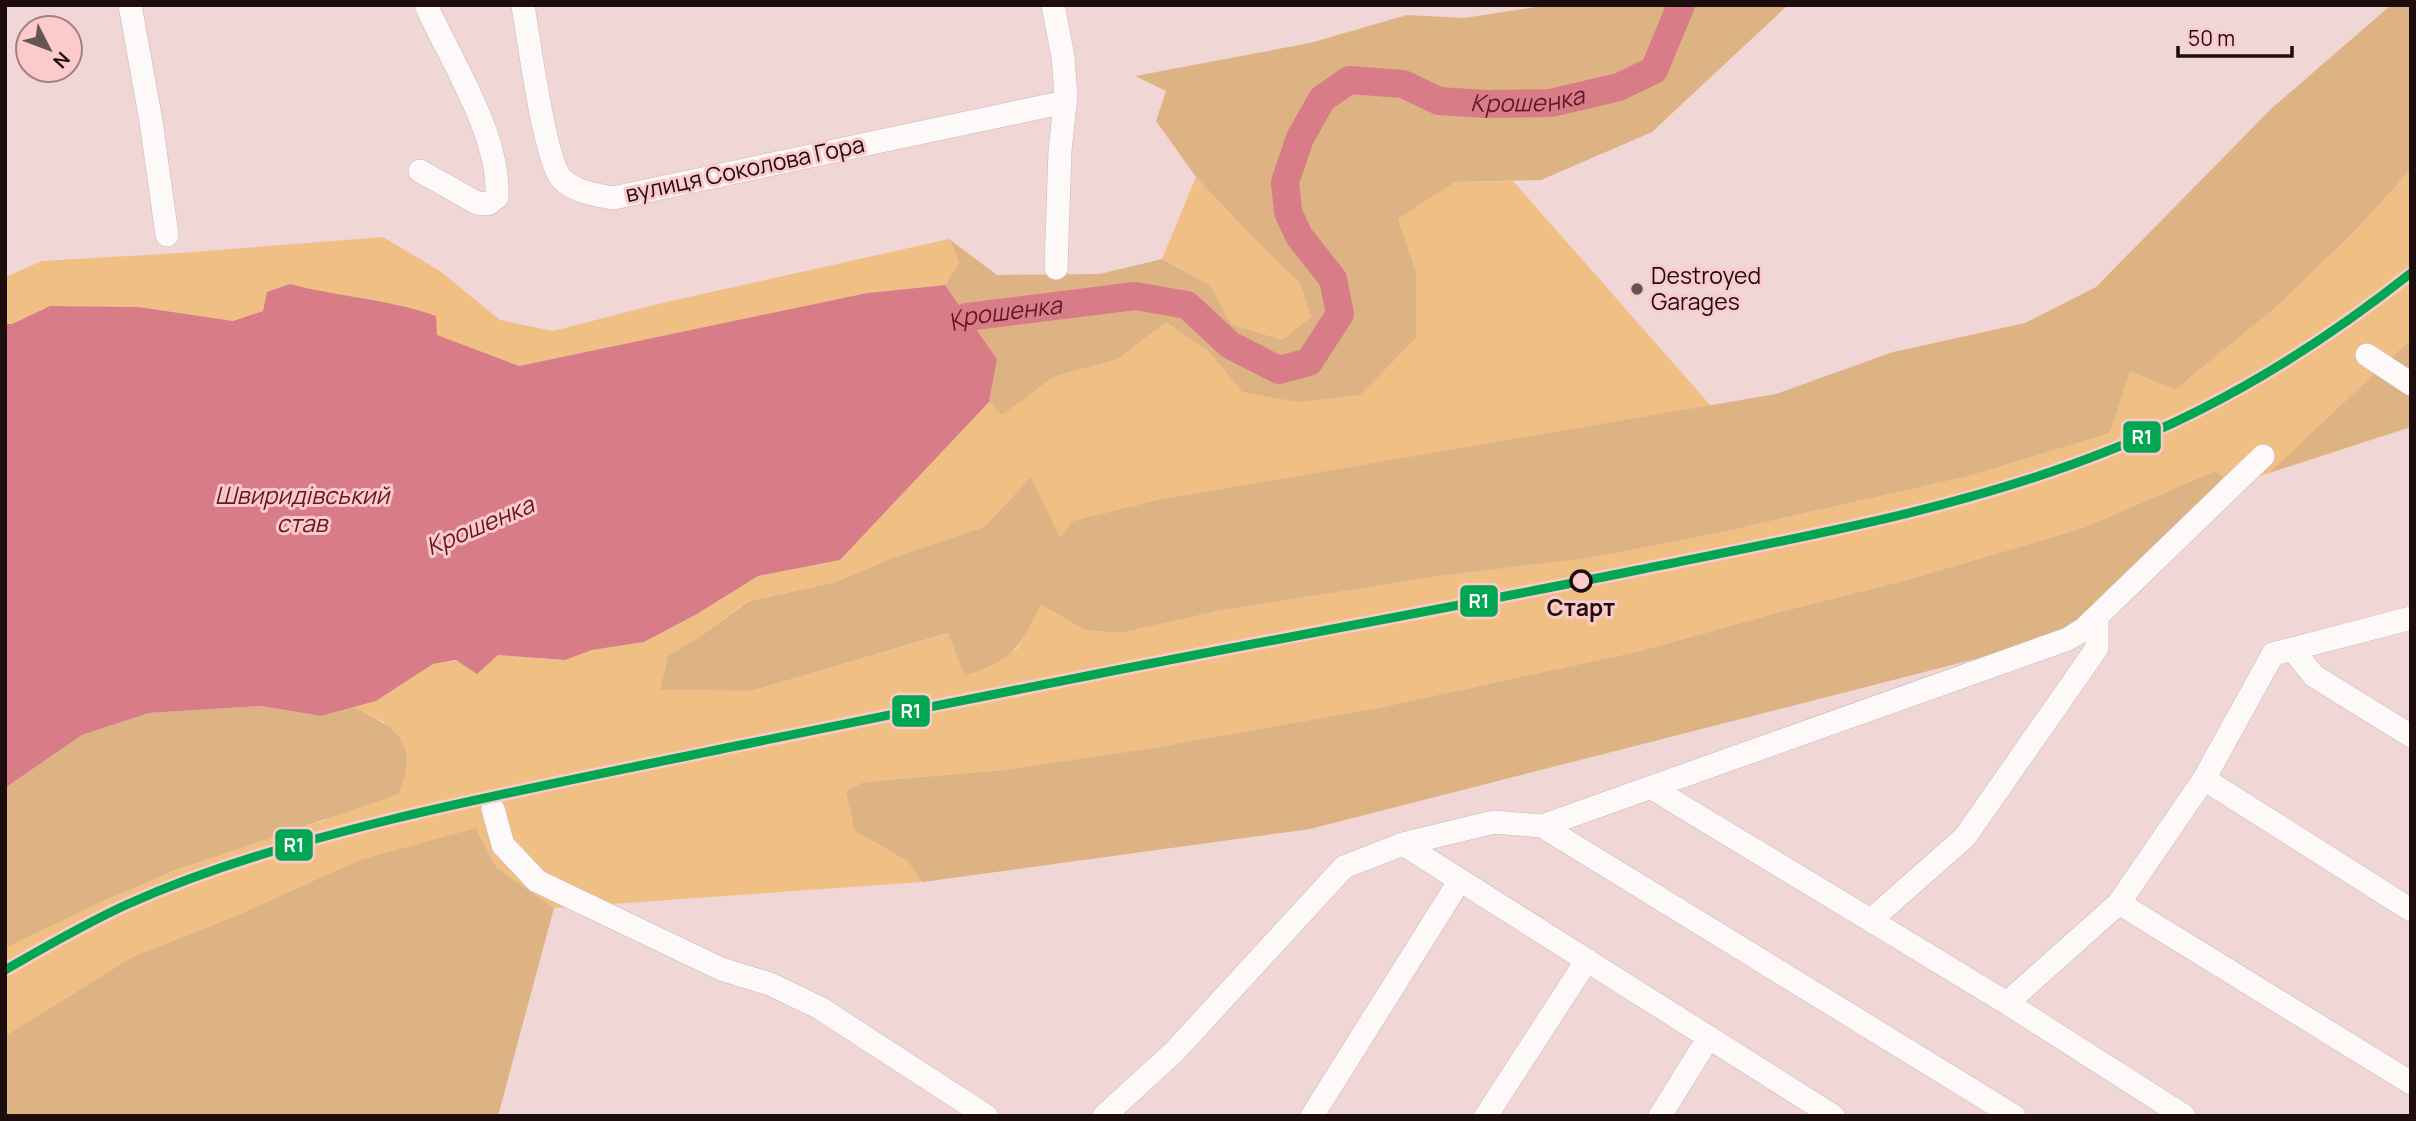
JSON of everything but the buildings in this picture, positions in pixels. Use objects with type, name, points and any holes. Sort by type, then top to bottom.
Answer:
[{"type":"street","points":[[130,5],[151,121],[167,235]]},
{"type":"street","points":[[420,172],[477,204],[488,204],[497,197],[498,182],[480,113],[445,49],[426,5]]},
{"type":"street","name":"вулиця Соколова Гора","points":[[523,5],[545,129],[561,179],[582,191],[612,198],[1065,102]]},
{"type":"street","points":[[1053,5],[1063,57],[1065,102],[1060,150],[1056,268]]},
{"type":"street","points":[[2367,355],[2411,384]]},
{"type":"street","points":[[1104,1116],[1174,1052],[1344,867],[1403,844],[1494,822],[1542,826],[2068,639],[2097,617],[2263,456]]},
{"type":"street","points":[[1871,920],[1965,837],[2097,648],[2097,617]]},
{"type":"street","points":[[2007,1003],[2119,903],[2204,779],[2273,654],[2411,618]]},
{"type":"street","points":[[2292,649],[2314,677],[2411,736]]},
{"type":"street","points":[[2204,779],[2411,911]]},
{"type":"street","points":[[1652,788],[2007,1003],[2184,1116]]},
{"type":"street","points":[[493,809],[503,845],[537,881],[721,970],[770,984],[820,1008],[986,1116]]},
{"type":"street","points":[[1542,826],[2014,1116]]},
{"type":"street","points":[[1403,844],[1833,1116]]},
{"type":"street","points":[[1312,1116],[1460,880]]},
{"type":"street","points":[[2119,903],[2411,1083]]},
{"type":"street","points":[[1486,1116],[1587,960]]},
{"type":"street","points":[[1660,1116],[1709,1037]]},
{"type":"shaded area","points":[[1549,5],[1788,5],[1652,132],[1541,180],[1455,182],[1398,219],[1416,271],[1416,338],[1360,395],[1298,402],[1242,392],[1210,353],[1166,322],[1118,359],[1053,377],[1002,415],[989,402],[996,359],[945,285],[959,262],[949,239],[997,275],[1100,274],[1162,259],[1210,285],[1231,324],[1282,340],[1311,317],[1300,283],[1196,177],[1156,121],[1166,91],[1135,76],[1310,43],[1407,15],[1464,18]]},
{"type":"shaded area","points":[[2391,5],[2411,5],[2411,169],[2355,231],[2276,307],[2175,390],[2130,371],[2110,433],[1969,476],[1718,533],[1589,558],[1440,576],[1218,611],[1120,633],[1085,630],[1041,605],[1013,651],[995,664],[965,676],[948,633],[751,691],[660,690],[668,656],[749,601],[836,582],[892,558],[984,527],[1031,477],[1060,538],[1073,521],[1157,500],[1776,394],[1893,352],[2025,323],[2096,287],[2271,109]]},
{"type":"shaded area","points":[[2411,169],[2411,339],[2269,473],[2235,484],[2215,471],[2083,528],[1907,580],[1640,651],[1378,708],[1152,748],[1004,770],[864,782],[855,831],[907,861],[923,882],[554,908],[497,868],[477,829],[243,913],[134,956],[5,1036],[5,948],[73,914],[166,874],[326,820],[384,722],[354,707],[376,701],[433,664],[498,655],[565,660],[592,650],[644,642],[697,614],[758,576],[840,560],[989,402],[1002,414],[1053,377],[1118,359],[1166,322],[1210,353],[1242,392],[1416,271],[1398,219],[1455,182],[1513,181],[1711,406],[1157,500],[1074,521],[1060,539],[1031,477],[984,527],[892,558],[836,582],[748,601],[701,636],[668,656],[660,690],[751,691],[949,633],[966,676],[1017,649],[1041,605],[1085,630],[1120,633],[1218,611],[1440,576],[1589,558],[1718,533],[1969,476],[2110,433],[2130,370],[2175,390],[2276,307],[2355,231]]},
{"type":"shaded area","points":[[1196,177],[1300,283],[1311,317],[1282,340],[1231,324],[1210,285],[1162,259]]},
{"type":"shaded area","points":[[383,237],[440,271],[500,320],[553,331],[662,303],[949,239],[959,262],[945,285],[867,293],[519,366],[322,293],[290,284],[263,311],[233,321],[139,307],[50,306],[12,324],[5,324],[5,277],[42,261]]},
{"type":"shaded area","points":[[2411,339],[2411,427],[2269,473]]},
{"type":"shaded area","points":[[2215,471],[2234,484],[2073,634],[1310,829],[923,882],[907,861],[855,831],[846,792],[864,782],[1004,770],[1152,748],[1378,708],[1640,651],[1907,580],[2083,528]]},
{"type":"shaded area","points":[[261,706],[321,716],[354,707],[393,730],[405,749],[407,762],[399,794],[176,870],[98,903],[5,948],[5,788],[82,735],[149,713]]},
{"type":"shaded area","points":[[476,828],[497,868],[554,908],[498,1116],[5,1116],[5,1036],[134,956],[243,913],[360,860]]},
{"type":"water","name":"Швиридівський став","points":[[290,284],[436,316],[437,335],[519,366],[867,293],[945,285],[997,359],[989,402],[840,560],[758,576],[697,614],[644,642],[592,650],[565,660],[498,655],[477,674],[456,660],[433,664],[376,701],[321,716],[261,706],[149,713],[82,735],[5,788],[5,324],[12,324],[50,306],[139,307],[233,321],[263,311],[267,292]]},
{"type":"waterway","name":"Крошенка","points":[[934,331],[967,317],[1135,296],[1187,305],[1230,345],[1279,370],[1309,362],[1340,314],[1333,279],[1299,236],[1288,212],[1285,182],[1300,138],[1322,99],[1349,80],[1403,84],[1439,101],[1485,104],[1551,103],[1619,87],[1654,70],[1681,5]]},
{"type":"transit line","name":"R1","points":[[5,970],[97,919],[160,890],[259,856],[393,819],[567,780],[1756,546],[1874,521],[1991,491],[2105,452],[2186,417],[2303,351],[2411,273]]},
{"type":"place","name":"Destroyed Garages","points":[[1637,289]]},
{"type":"place","name":"Старт","points":[[1581,581]]}]
